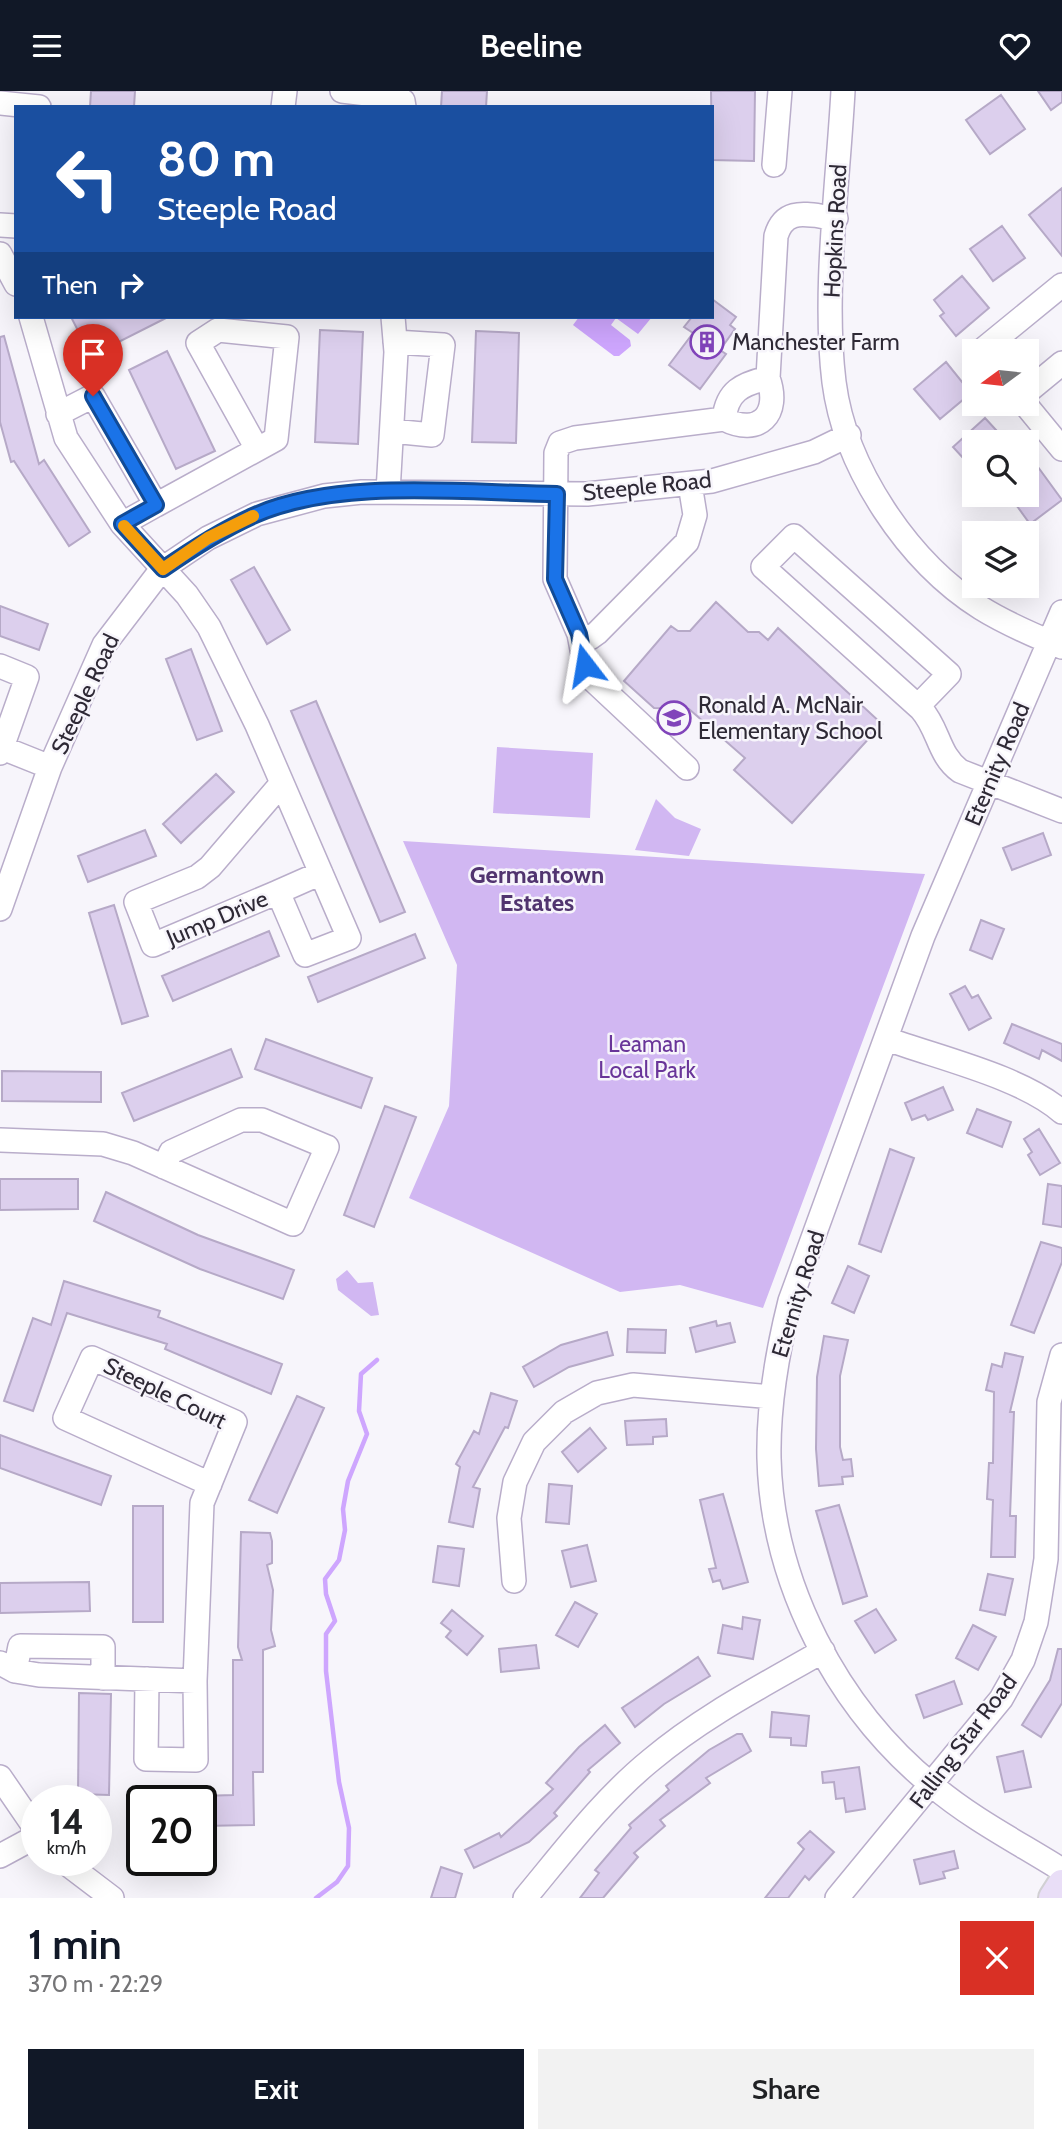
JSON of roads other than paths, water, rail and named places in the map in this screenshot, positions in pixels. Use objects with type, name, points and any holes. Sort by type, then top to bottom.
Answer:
[{"type":"main road","points":[[1053,1898],[1062,1884]]},
{"type":"street","points":[[774,165],[780,91]]},
{"type":"street","name":"Hopkins Road","points":[[843,91],[830,328],[834,386],[860,468],[877,501],[922,559],[980,607],[1056,644]]},
{"type":"street","points":[[337,92],[392,97],[403,101],[404,105]]},
{"type":"street","points":[[0,103],[20,105]]},
{"type":"street","points":[[687,768],[592,679],[585,665],[579,634],[555,579],[556,453],[559,443],[566,440],[724,419],[747,427],[759,423],[769,413],[773,403],[768,378],[776,236],[780,223],[788,216],[836,218]]},
{"type":"street","points":[[0,254],[14,280]]},
{"type":"street","points":[[996,339],[1062,285]]},
{"type":"street","name":"Jump Drive","points":[[32,319],[58,414],[75,454],[122,524],[187,595],[209,627],[282,783],[349,938],[305,955],[278,892],[153,945],[136,902],[197,877],[210,867],[282,783]]},
{"type":"street","points":[[388,492],[395,342],[393,319]]},
{"type":"street","points":[[122,524],[276,439],[286,337],[218,330],[198,343],[257,449]]},
{"type":"street","points":[[392,431],[432,435],[443,345],[395,342]]},
{"type":"street","points":[[1040,381],[1062,363]]},
{"type":"street","points":[[724,419],[729,399],[738,387],[768,378]]},
{"type":"street","points":[[58,414],[93,396],[156,505]]},
{"type":"street","points":[[1036,417],[1062,449]]},
{"type":"street","name":"Steeple Road","points":[[0,909],[50,768],[104,645],[163,569],[208,538],[257,514],[324,496],[388,492],[557,494],[691,484],[763,469],[814,452],[849,435]]},
{"type":"street","points":[[579,634],[590,638],[597,633],[687,542],[695,515],[691,484]]},
{"type":"street","points":[[918,706],[949,674],[794,535],[763,567],[932,720],[947,762],[960,772],[1062,811]]},
{"type":"street","name":"Eternity Road","points":[[1062,612],[1056,644],[988,783],[923,936],[790,1301],[777,1353],[769,1460],[778,1528],[796,1593],[841,1684],[868,1722],[932,1786],[1062,1870]]},
{"type":"street","points":[[0,666],[27,677],[1,749],[50,768]]},
{"type":"street","points":[[278,892],[321,873]]},
{"type":"street","points":[[887,1039],[1020,1086],[1048,1099],[1062,1112]]},
{"type":"street","points":[[0,1140],[103,1144],[164,1167],[293,1224],[327,1147],[262,1120],[241,1120],[171,1152],[164,1167]]},
{"type":"street","name":"Falling Star Road","points":[[837,1898],[1001,1699],[1023,1660],[1037,1622],[1046,1559],[1049,1402],[1062,1355]]},
{"type":"street","name":"Steeple Court","points":[[147,1679],[146,1759],[196,1760],[195,1681],[202,1503],[210,1484],[235,1422],[92,1358],[65,1418],[210,1484]]},
{"type":"street","points":[[514,1581],[509,1518],[515,1482],[534,1442],[564,1412],[597,1393],[633,1385],[772,1397]]},
{"type":"street","points":[[103,1678],[103,1647],[20,1646],[7,1667],[103,1678],[195,1681]]},
{"type":"street","points":[[525,1898],[597,1812],[650,1760],[714,1713],[823,1651]]},
{"type":"street","points":[[0,1777],[21,1809]]},
{"type":"street","points":[[0,1856],[21,1843]]},
{"type":"street","points":[[83,1876],[113,1898]]},
{"type":"waterway","points":[[316,1898],[337,1882],[348,1866],[349,1828],[339,1782],[326,1671],[326,1634],[335,1621],[326,1594],[325,1579],[339,1560],[345,1530],[343,1509],[348,1481],[367,1434],[359,1411],[361,1374],[377,1360]]},
{"type":"place","name":"Manchester Farm","points":[[707,342]]},
{"type":"place","name":"Ronald A. McNair Elementary School","points":[[674,718]]},
{"type":"district","name":"Germantown Estates","points":[[537,888]]},
{"type":"park label","name":"Leaman Local Park","points":[[647,1057]]}]
